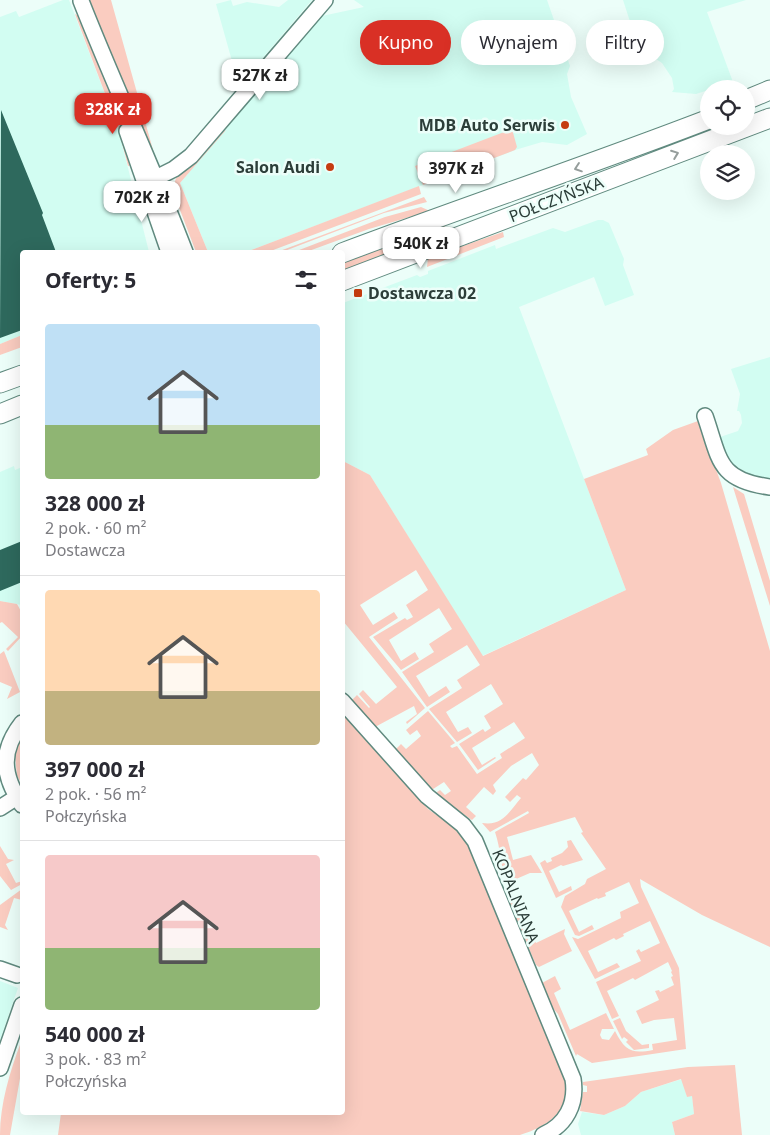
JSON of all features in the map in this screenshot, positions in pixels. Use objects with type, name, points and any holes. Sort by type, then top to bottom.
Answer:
[{"type":"main road","points":[[755,96],[770,90]]},
{"type":"main road","name":"POŁCZYŃSKA","points":[[345,280],[770,118]]},
{"type":"main road","name":"POŁCZYŃSKA","points":[[345,252],[433,219],[595,163],[700,122]]},
{"type":"main road","points":[[0,383],[20,376]]},
{"type":"main road","points":[[0,414],[20,406]]},
{"type":"street","points":[[151,182],[191,156],[325,0]]},
{"type":"street","points":[[81,1],[151,182],[184,250]]},
{"type":"street","points":[[151,182],[168,250]]},
{"type":"street","points":[[705,416],[720,464],[728,472],[741,480],[770,487]]},
{"type":"street","name":"KOPALNIANA","points":[[345,704],[433,803],[463,825],[475,841],[573,1079],[574,1093],[569,1113],[560,1125],[543,1135]]},
{"type":"street","points":[[0,808],[20,801],[4,776],[0,761],[5,741],[20,725]]},
{"type":"street","points":[[0,969],[17,975]]},
{"type":"street","points":[[0,1068],[20,1011]]},
{"type":"shaded area","points":[[63,0],[69,0],[118,128],[148,250],[20,250],[20,336],[0,344],[0,17],[16,11],[19,17]]},
{"type":"shaded area","points":[[89,0],[111,0],[155,157],[152,159]]},
{"type":"shaded area","points":[[231,0],[233,6],[247,2],[279,7],[288,0],[312,0],[239,86],[216,4]]},
{"type":"shaded area","points":[[354,0],[547,0],[554,20],[461,20],[461,65],[570,65],[567,74],[571,97],[587,134],[567,145],[542,142],[515,150],[251,250],[207,250],[180,183],[322,16],[364,7]]},
{"type":"shaded area","points":[[623,0],[746,0],[707,12],[732,80],[700,80],[700,93],[696,94],[672,92],[674,89],[672,78],[663,65],[664,20],[630,20]]},
{"type":"shaded area","points":[[75,14],[83,22],[101,59],[132,165],[128,166],[118,128]]},
{"type":"shaded area","points":[[512,129],[517,147],[515,150],[423,185],[415,166]]},
{"type":"shaded area","points":[[226,130],[180,183],[207,250],[195,250],[172,189],[177,176],[190,168]]},
{"type":"shaded area","points":[[419,186],[421,194],[273,250],[251,250]]},
{"type":"shaded area","points":[[424,197],[427,202],[384,213],[287,250],[282,250]]},
{"type":"shaded area","points":[[421,207],[430,211],[369,229],[311,250],[299,250],[385,217]]},
{"type":"shaded area","points":[[598,220],[609,223],[624,259],[623,265],[634,295],[605,306],[594,277],[519,307],[626,590],[482,656],[370,475],[345,462],[345,302],[417,275],[420,277],[428,274],[428,271],[495,245],[496,249],[553,228],[565,232]]},
{"type":"shaded area","points":[[444,224],[447,232],[345,270],[345,262]]},
{"type":"shaded area","points":[[503,232],[504,237],[427,267],[428,258]]},
{"type":"shaded area","points":[[20,336],[20,348],[0,355],[0,344]]},
{"type":"shaded area","points":[[770,357],[770,480],[747,473],[732,464],[722,452],[717,438],[738,431],[742,423],[741,415],[737,411],[740,394],[731,369]]},
{"type":"shaded area","points":[[698,421],[721,483],[770,651],[770,947],[702,915],[640,879],[641,887],[679,968],[686,1049],[592,1063],[577,1054],[576,1056],[558,1014],[551,1006],[542,983],[555,976],[561,989],[554,993],[570,1030],[606,1013],[614,1029],[602,1029],[600,1035],[602,1039],[609,1040],[615,1031],[626,1047],[640,1052],[653,1050],[652,1044],[677,1040],[674,1018],[654,1020],[642,1024],[636,1011],[659,1000],[655,991],[659,990],[660,992],[674,985],[671,977],[673,976],[672,971],[668,962],[635,980],[633,978],[607,991],[619,1016],[612,1019],[596,982],[641,961],[636,951],[639,949],[641,952],[660,943],[650,921],[623,934],[624,936],[616,940],[614,938],[588,951],[598,972],[617,963],[620,967],[595,979],[572,937],[578,939],[621,918],[620,912],[639,903],[629,882],[605,893],[606,896],[597,898],[569,911],[579,932],[592,925],[594,929],[579,936],[575,935],[561,907],[565,896],[585,884],[587,879],[606,869],[581,833],[583,832],[575,817],[507,837],[513,860],[531,855],[542,873],[530,873],[507,883],[495,832],[529,813],[528,811],[490,832],[482,823],[500,820],[521,798],[517,795],[510,802],[505,797],[523,778],[526,780],[539,765],[532,753],[511,766],[493,785],[496,791],[493,795],[484,787],[466,807],[476,816],[472,820],[434,794],[440,790],[445,795],[451,791],[444,782],[430,791],[395,750],[401,744],[406,749],[421,736],[417,730],[410,735],[406,730],[428,711],[455,743],[450,746],[452,748],[457,746],[477,774],[502,758],[500,754],[525,738],[514,722],[472,748],[482,765],[496,758],[478,770],[459,744],[483,729],[485,732],[491,728],[484,716],[503,704],[491,684],[446,712],[458,732],[468,727],[472,733],[457,742],[429,709],[462,688],[457,680],[480,665],[467,645],[416,676],[429,697],[446,686],[450,692],[427,707],[402,672],[434,652],[429,644],[452,629],[439,608],[389,640],[401,661],[415,652],[419,659],[401,670],[373,637],[405,618],[407,620],[413,617],[406,605],[428,590],[416,570],[360,605],[373,625],[394,612],[398,618],[369,637],[425,708],[407,724],[406,722],[417,714],[414,706],[375,727],[352,700],[357,695],[369,708],[359,694],[363,690],[376,704],[397,687],[345,623],[345,462],[370,475],[483,656],[626,590],[584,479],[648,455],[646,449],[673,430]]},
{"type":"shaded area","points":[[14,466],[15,470],[20,468],[20,605],[0,601],[0,472]]},
{"type":"shaded area","points":[[733,487],[744,494],[770,581],[770,606]]},
{"type":"shaded area","points":[[0,601],[17,604],[20,609],[20,638],[8,651],[6,649],[18,637],[2,622],[0,623]]},
{"type":"shaded area","points":[[4,651],[20,692],[7,699],[12,687],[0,682],[0,654]]},
{"type":"shaded area","points":[[345,713],[428,809],[459,831],[477,860],[565,1081],[566,1096],[559,1111],[542,1126],[520,1135],[58,1135],[61,1115],[345,1115]]},
{"type":"shaded area","points":[[20,736],[20,781],[17,776],[15,755],[8,750]]},
{"type":"shaded area","points":[[571,840],[583,860],[561,865],[549,871],[559,892],[571,886],[572,890],[556,898],[540,863],[545,860],[547,863],[552,861],[551,858],[562,853],[568,847],[567,841]]},
{"type":"shaded area","points":[[0,846],[8,859],[14,860],[6,864],[16,883],[20,882],[20,885],[11,890],[0,876]]},
{"type":"shaded area","points":[[20,890],[20,900],[14,898],[5,925],[8,930],[0,927],[0,905]]},
{"type":"shaded area","points":[[524,895],[521,912],[536,943],[565,929],[564,934],[572,951],[539,967],[536,965],[509,902]]},
{"type":"shaded area","points":[[0,981],[18,988],[0,1040]]},
{"type":"shaded area","points":[[620,1018],[626,1031],[642,1045],[649,1044],[649,1048],[634,1050],[626,1042],[628,1040],[624,1037],[622,1039],[613,1021]]},
{"type":"shaded area","points":[[20,1045],[20,1078],[10,1135],[0,1135],[0,1123],[6,1088]]},
{"type":"shaded area","points":[[735,1065],[742,1135],[675,1135],[672,1122],[694,1114],[692,1096],[687,1097],[681,1079],[641,1092],[625,1106],[604,1115],[580,1111],[583,1092],[587,1092],[587,1086],[583,1085],[583,1082],[688,1067]]},
{"type":"shaded area","points":[[682,1079],[687,1097],[692,1095],[694,1114],[672,1122],[675,1135],[581,1135],[578,1124],[582,1112],[604,1115],[625,1106],[641,1092]]},
{"type":"building","points":[[1,110],[43,213],[42,215],[55,250],[20,250],[20,331],[0,338]]},
{"type":"building","points":[[20,542],[20,583],[0,591],[0,550]]},
{"type":"place","name":"MDB Auto Serwis","points":[[565,125]]},
{"type":"place","name":"Salon Audi","points":[[330,167]]},
{"type":"place","name":"Dostawcza 02","points":[[358,293]]}]
